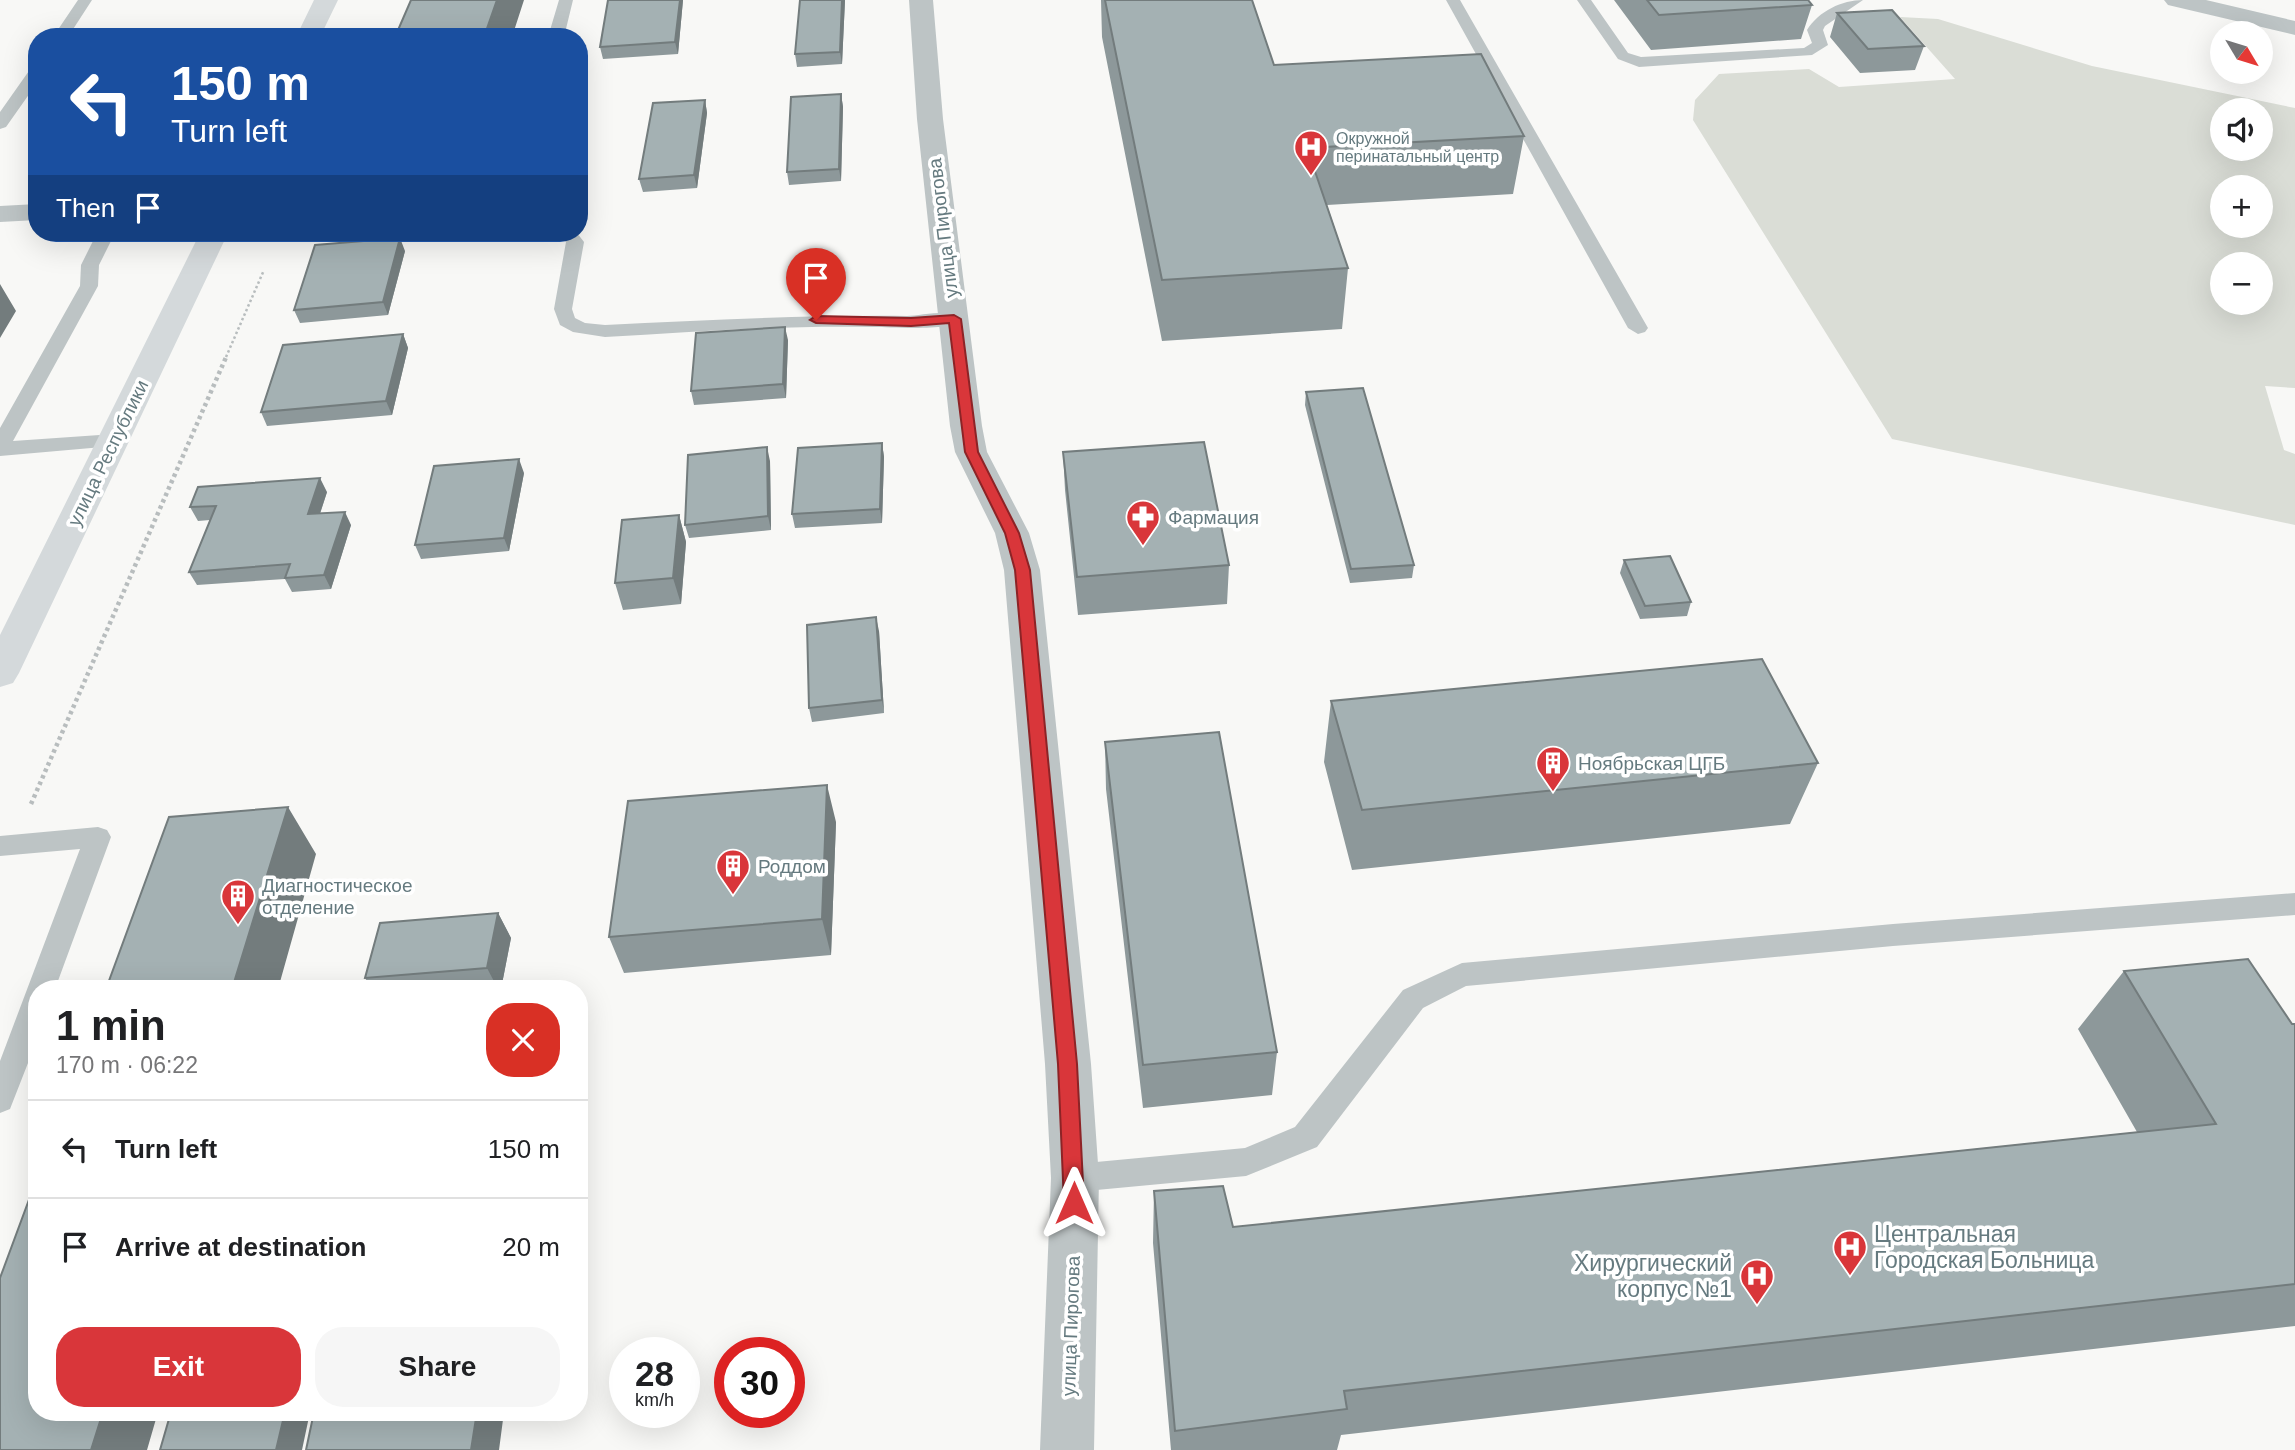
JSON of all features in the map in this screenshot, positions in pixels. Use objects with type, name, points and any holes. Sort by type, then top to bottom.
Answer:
[{"type":"street","points":[[312,28],[326,0]]},
{"type":"street","name":"улица Пирогова","points":[[921,0],[930,119],[971,452],[1012,533],[1022,570],[1068,1064],[1075,1178],[1067,1450]]},
{"type":"street","points":[[2176,0],[2295,28]]},
{"type":"street","points":[[0,214],[28,212]]},
{"type":"street","name":"улица Республики","points":[[0,673],[210,242]]},
{"type":"lane","points":[[66,28],[85,0]]},
{"type":"lane","points":[[558,28],[566,0]]},
{"type":"lane","points":[[1453,0],[1637,328]]},
{"type":"lane","points":[[1584,0],[1623,56],[1639,62],[1807,52],[1820,45],[1815,30],[1819,23],[1856,0]]},
{"type":"lane","points":[[0,123],[28,84]]},
{"type":"lane","points":[[0,448],[89,286],[90,265],[102,242]]},
{"type":"lane","points":[[575,242],[563,309],[567,321],[580,328],[605,331],[816,320],[911,322],[954,319]]},
{"type":"lane","points":[[0,448],[114,440]]},
{"type":"lane","points":[[7,846],[98,837],[44,980]]},
{"type":"lane","points":[[1075,1178],[1246,1162],[1306,1137],[1413,999],[1462,975],[1893,935],[2295,904]]},
{"type":"lane","points":[[0,1100],[28,1025]]},
{"type":"path","points":[[7,846],[273,249],[271,242]]},
{"type":"shaded area","points":[[1900,17],[1938,19],[2092,66],[2247,98],[2210,98],[2210,161],[2273,161],[2273,103],[2295,108],[2295,388],[2265,386],[2284,450],[2295,454],[2295,525],[1892,439],[1693,120],[1695,100],[1719,74],[1809,69],[1839,87],[1955,79]]},
{"type":"building","points":[[411,0],[497,0],[487,28],[399,28]]},
{"type":"building","points":[[608,0],[680,0],[675,42],[600,47]]},
{"type":"building","points":[[800,0],[842,0],[840,52],[795,54]]},
{"type":"building","points":[[1105,0],[1252,0],[1274,65],[1481,54],[1524,136],[1307,148],[1348,268],[1162,280]]},
{"type":"building","points":[[1647,0],[1808,0],[1812,5],[1659,15]]},
{"type":"building","points":[[1892,10],[1924,46],[1868,49],[1837,13]]},
{"type":"building","points":[[841,94],[839,169],[787,172],[791,97]]},
{"type":"building","points":[[705,100],[694,175],[639,179],[653,103]]},
{"type":"building","points":[[399,242],[383,302],[294,310],[315,245]]},
{"type":"building","points":[[785,327],[783,384],[691,391],[696,333]]},
{"type":"building","points":[[403,334],[386,401],[261,412],[283,345]]},
{"type":"building","points":[[1363,388],[1414,565],[1351,569],[1306,392]]},
{"type":"building","name":"Фармация","points":[[1204,442],[1229,565],[1077,577],[1063,452]]},
{"type":"building","points":[[882,443],[880,509],[792,514],[798,448]]},
{"type":"building","points":[[767,447],[768,516],[685,525],[688,455]]},
{"type":"building","points":[[519,459],[504,538],[415,545],[434,466]]},
{"type":"building","points":[[320,478],[308,514],[345,512],[324,575],[285,578],[290,564],[189,572],[216,506],[190,507],[198,487]]},
{"type":"building","points":[[679,515],[673,578],[615,583],[622,520]]},
{"type":"building","points":[[1670,556],[1691,602],[1645,606],[1624,560]]},
{"type":"building","points":[[876,617],[882,700],[809,708],[807,625]]},
{"type":"building","points":[[1762,659],[1818,763],[1362,810],[1331,701]]},
{"type":"building","points":[[1219,732],[1277,1052],[1143,1065],[1105,742]]},
{"type":"building","name":"Роддом","points":[[827,785],[822,919],[609,937],[628,801]]},
{"type":"building","points":[[288,807],[235,980],[109,980],[169,817]]},
{"type":"building","points":[[498,913],[487,968],[365,978],[380,923]]},
{"type":"building","points":[[2248,959],[2292,1024],[2295,1024],[2295,1284],[1344,1391],[1347,1409],[1175,1431],[1154,1191],[1223,1186],[1233,1227],[2216,1124],[2124,971]]},
{"type":"building","points":[[28,1202],[28,1421],[100,1421],[91,1450],[0,1450],[0,1278]]},
{"type":"building","points":[[168,1421],[283,1421],[276,1450],[160,1450]]},
{"type":"building","points":[[312,1421],[476,1421],[471,1450],[306,1450]]},
{"type":"place","name":"Окружной перинатальный центр","points":[[1311,177]]},
{"type":"place","name":"Фармация","points":[[1143,547]]},
{"type":"place","name":"Ноябрьская ЦГБ","points":[[1553,793]]},
{"type":"place","name":"Роддом","points":[[733,896]]},
{"type":"place","name":"Диагностическое отделение","points":[[238,926]]},
{"type":"place","name":"Центральная Городская Больница","points":[[1850,1277]]},
{"type":"place","name":"Хирургический корпус №1","points":[[1757,1306]]},
{"type":"route","points":[[816,320],[911,322],[954,319],[971,452],[1012,533],[1022,570],[1068,1064],[1074,1203]]}]
